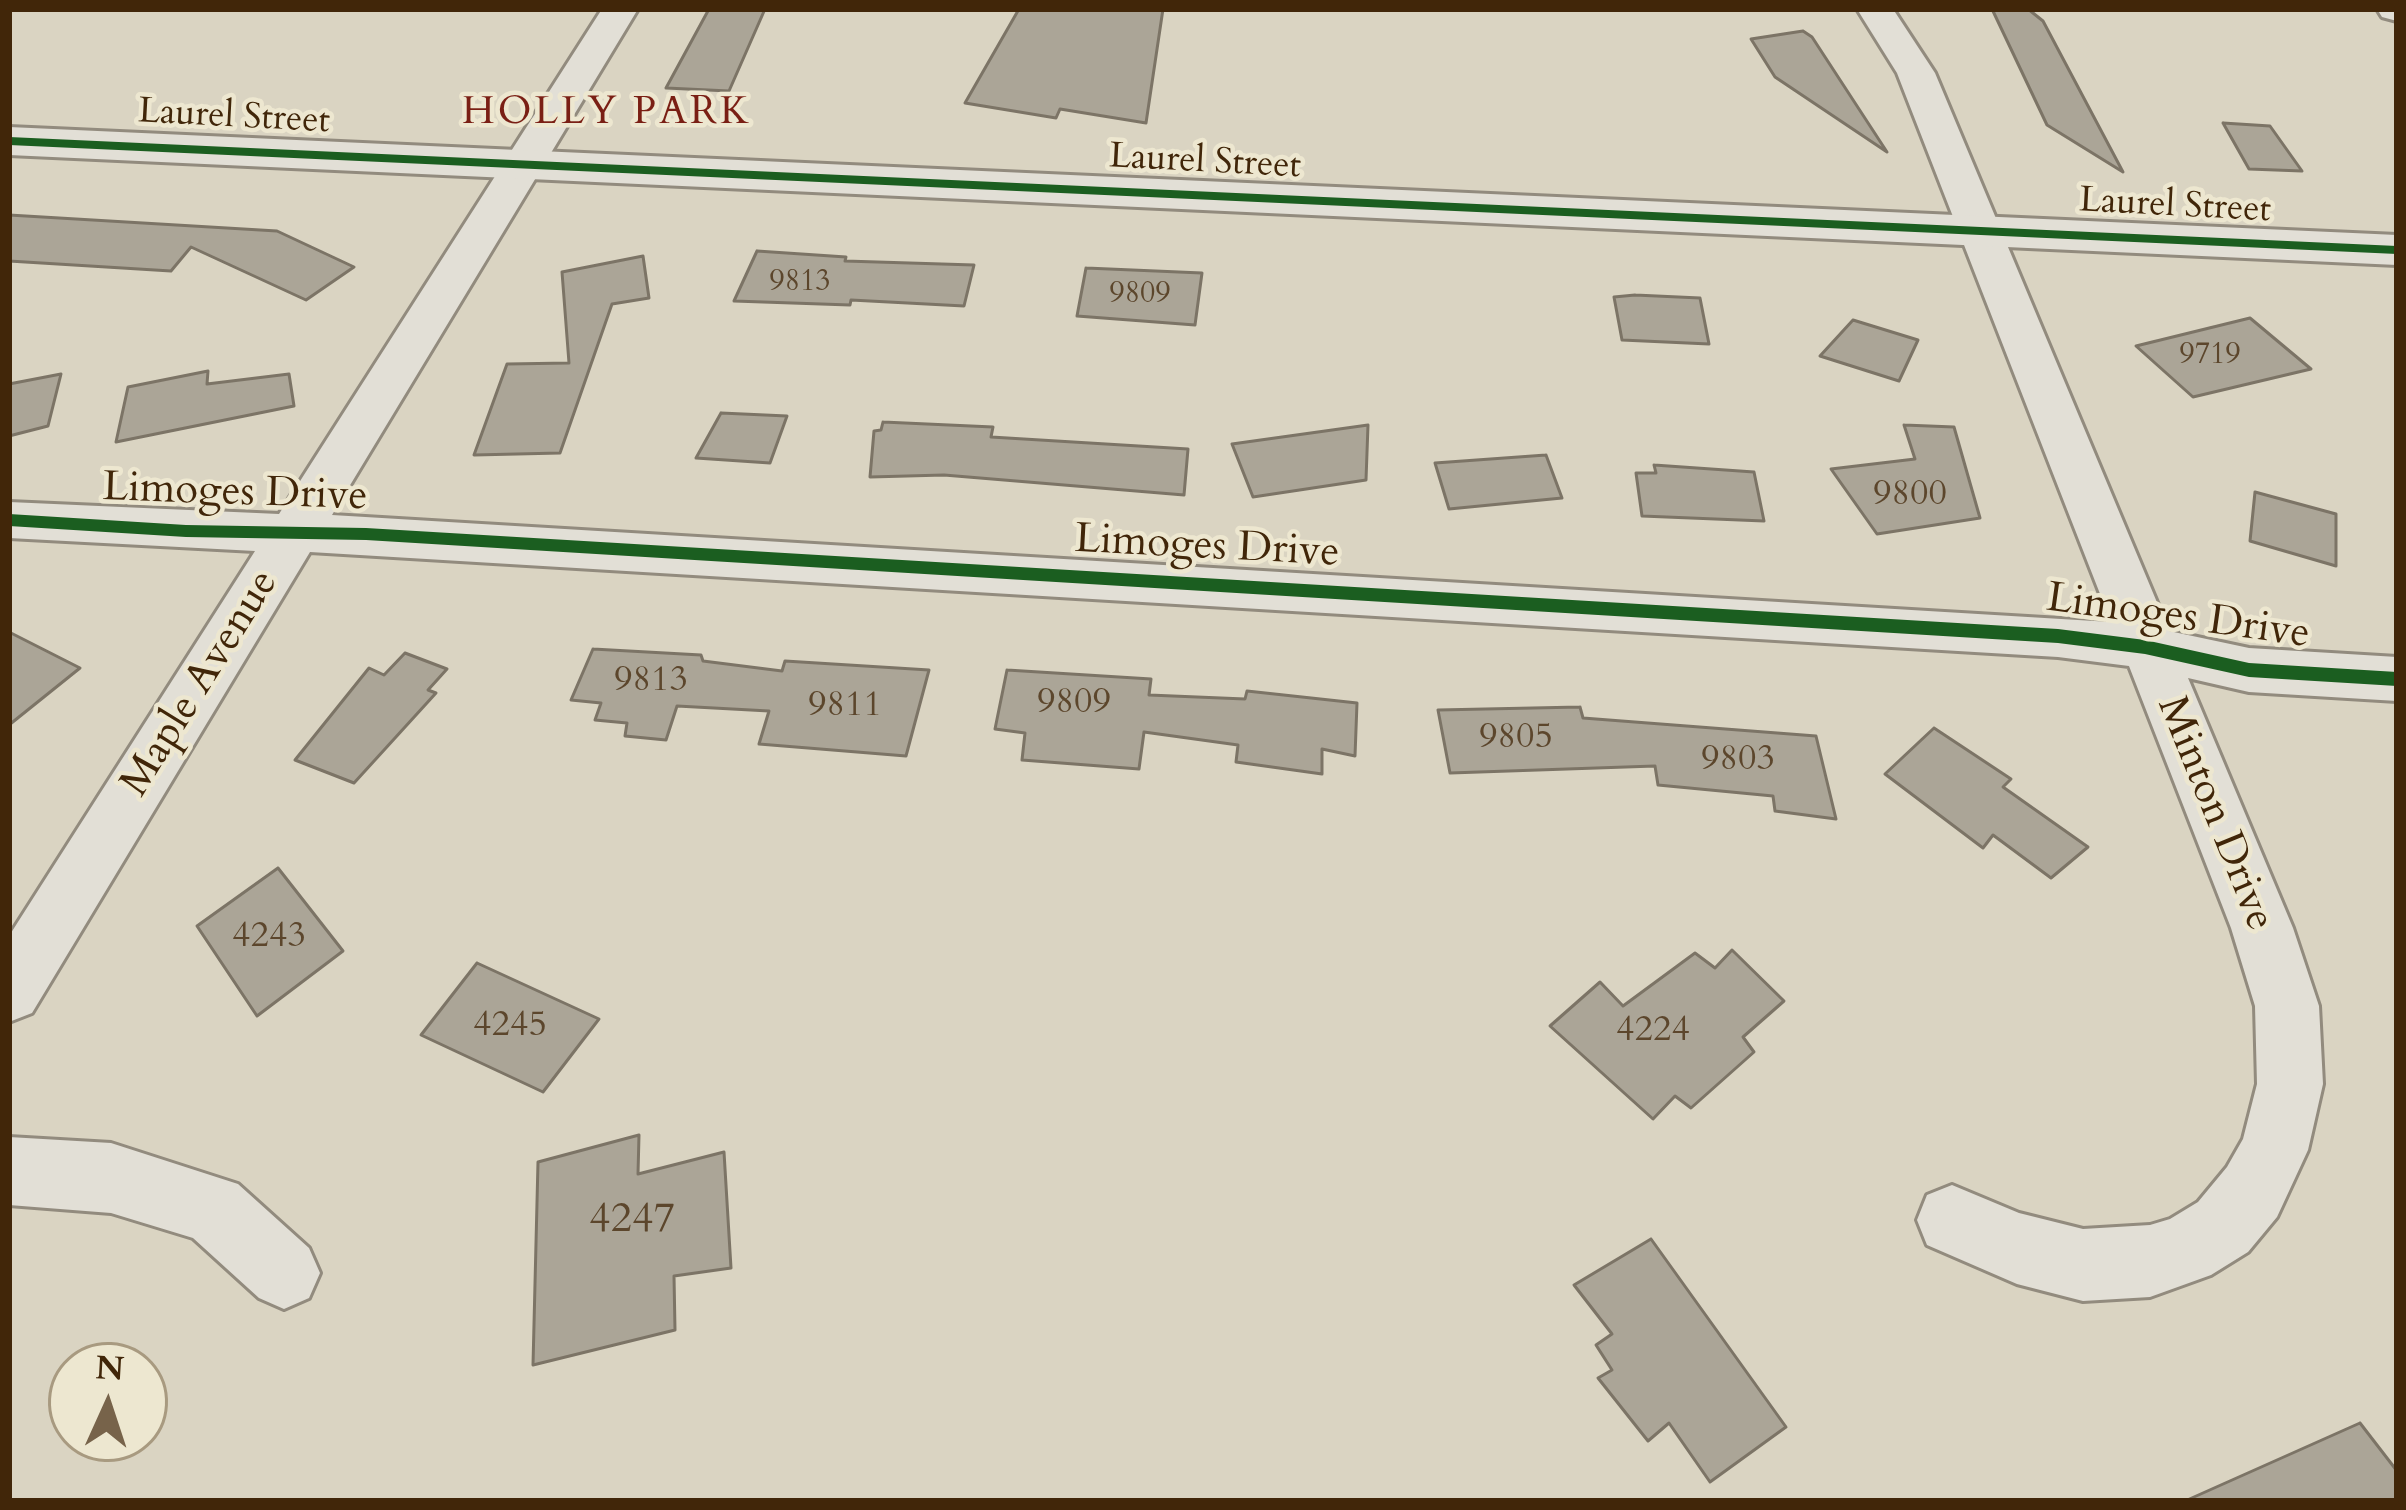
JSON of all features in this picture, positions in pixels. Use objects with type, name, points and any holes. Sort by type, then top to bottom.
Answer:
[{"type":"street","name":"Maple Avenue","points":[[9,992],[620,9]]},
{"type":"street","name":"Minton Drive","points":[[1875,9],[1910,62],[1981,232],[2262,928],[2287,1006],[2290,1084],[2274,1150],[2252,1192],[2222,1227],[2186,1250],[2150,1261],[2084,1264],[2017,1248],[1952,1220]]},
{"type":"street","name":"Laurel Street","points":[[9,141],[2397,250]]},
{"type":"street","name":"Limoges Drive","points":[[9,520],[367,534],[1963,630],[2145,647],[2249,670],[2397,679]]},
{"type":"street","points":[[9,1171],[111,1178],[213,1209],[284,1273]]},
{"type":"building","points":[[709,9],[765,9],[729,91],[666,88]]},
{"type":"building","points":[[1019,9],[1163,9],[1146,123],[1060,109],[1056,118],[965,103]]},
{"type":"building","points":[[1992,9],[2028,9],[2043,21],[2123,172],[2047,125]]},
{"type":"building","points":[[1803,31],[1812,37],[1887,152],[1775,77],[1751,39]]},
{"type":"building","points":[[2223,123],[2270,126],[2302,171],[2249,169]]},
{"type":"building","points":[[9,215],[277,231],[354,267],[306,300],[191,247],[171,271],[9,261]]},
{"type":"building","points":[[757,251],[846,257],[845,261],[974,265],[964,306],[734,301]]},
{"type":"building","points":[[643,256],[649,298],[612,304],[560,453],[474,455],[507,364],[569,363],[562,272]]},
{"type":"building","points":[[1086,268],[1202,273],[1195,325],[1077,316]]},
{"type":"building","points":[[1614,297],[1700,298],[1709,344],[1622,340]]},
{"type":"building","points":[[2250,318],[2311,369],[2193,397],[2136,346]]},
{"type":"building","points":[[1853,320],[1918,340],[1899,381],[1820,356]]},
{"type":"building","points":[[208,371],[207,384],[289,374],[294,406],[116,442],[128,387]]},
{"type":"building","points":[[61,374],[48,426],[9,436],[9,384]]},
{"type":"building","points":[[721,413],[787,416],[770,463],[696,458]]},
{"type":"building","points":[[883,422],[993,427],[991,437],[1188,449],[1184,495],[944,475],[870,477],[874,431],[881,430]]},
{"type":"building","points":[[1368,425],[1366,480],[1253,497],[1232,444]]},
{"type":"building","points":[[1904,425],[1954,427],[1980,518],[1877,534],[1831,469],[1915,459]]},
{"type":"building","points":[[1546,455],[1562,498],[1449,509],[1435,463]]},
{"type":"building","points":[[1654,465],[1754,472],[1764,521],[1642,516],[1636,473],[1656,473]]},
{"type":"building","points":[[2255,492],[2336,514],[2336,566],[2250,541]]},
{"type":"building","points":[[9,632],[80,668],[9,725]]},
{"type":"building","points":[[593,649],[701,655],[703,661],[782,671],[785,661],[929,670],[906,756],[759,744],[769,711],[677,706],[666,740],[625,736],[627,723],[595,720],[601,703],[571,700]]},
{"type":"building","points":[[405,653],[447,669],[428,690],[436,693],[354,783],[295,760],[369,668],[384,675]]},
{"type":"building","points":[[1007,670],[1151,679],[1149,695],[1245,699],[1247,691],[1357,703],[1355,756],[1322,749],[1322,774],[1236,762],[1238,745],[1144,732],[1139,769],[1022,760],[1025,733],[995,729]]},
{"type":"building","points":[[1580,707],[1583,718],[1816,736],[1836,819],[1775,811],[1773,796],[1658,785],[1655,766],[1450,773],[1438,710]]},
{"type":"building","points":[[1934,728],[2011,779],[2003,787],[2088,847],[2051,878],[1993,835],[1983,848],[1885,774]]},
{"type":"building","points":[[278,868],[343,951],[257,1016],[197,926]]},
{"type":"building","points":[[1732,950],[1784,1001],[1743,1037],[1754,1052],[1691,1108],[1675,1096],[1653,1119],[1550,1026],[1600,982],[1623,1006],[1695,953],[1715,968]]},
{"type":"building","points":[[477,963],[599,1019],[543,1092],[421,1035]]},
{"type":"building","points":[[639,1135],[638,1174],[724,1152],[731,1268],[674,1276],[675,1330],[533,1365],[538,1162]]},
{"type":"building","points":[[1651,1239],[1786,1427],[1710,1482],[1669,1423],[1648,1441],[1598,1378],[1612,1370],[1596,1345],[1612,1334],[1574,1285]]},
{"type":"building","points":[[2360,1423],[2397,1471],[2397,1501],[2185,1501]]},
{"type":"cycle path","points":[[9,141],[2397,250]]},
{"type":"cycle path","points":[[9,520],[186,531],[366,534],[2058,636],[2145,647],[2249,670],[2397,679]]},
{"type":"district","name":"HOLLY PARK","points":[[607,114]]}]
